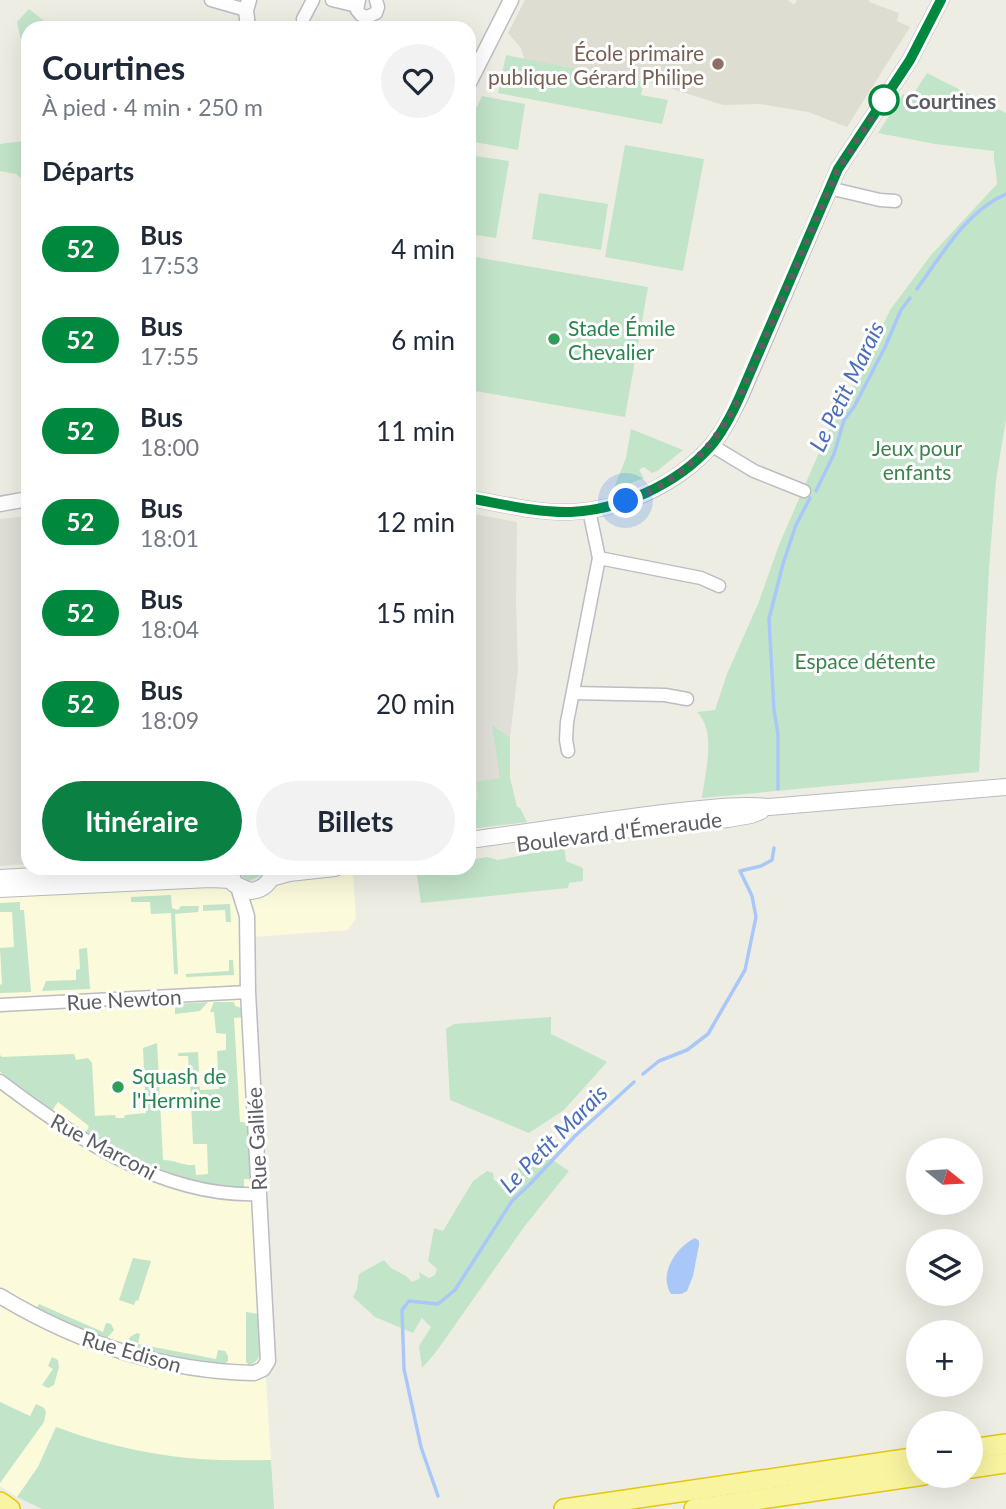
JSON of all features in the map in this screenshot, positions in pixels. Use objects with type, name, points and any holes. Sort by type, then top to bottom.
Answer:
[{"type":"highway","points":[[983,1447],[1006,1444]]},
{"type":"highway","points":[[564,1509],[906,1459]]},
{"type":"highway","points":[[983,1466],[1006,1462]]},
{"type":"highway","points":[[694,1509],[906,1478]]},
{"type":"highway","points":[[0,1502],[10,1509]]},
{"type":"main road","points":[[476,839],[724,807],[769,807],[1006,787]]},
{"type":"main road","name":"Boulevard d'Émeraude","points":[[476,849],[539,839],[728,819],[751,815],[769,807]]},
{"type":"main road","points":[[0,878],[55,875]]},
{"type":"main road","points":[[0,889],[233,878],[246,891],[255,891],[266,885],[271,875]]},
{"type":"street","points":[[211,0],[248,5]]},
{"type":"street","points":[[303,19],[313,0]]},
{"type":"street","points":[[332,0],[358,3],[361,15],[368,21]]},
{"type":"street","points":[[370,21],[377,10],[376,0]]},
{"type":"street","points":[[476,69],[511,0]]},
{"type":"street","points":[[476,499],[556,512],[589,510],[626,501],[651,491],[712,445],[737,404],[830,188],[851,149],[910,60],[942,0]]},
{"type":"street","points":[[830,188],[895,201]]},
{"type":"street","points":[[712,445],[754,471],[804,491]]},
{"type":"street","points":[[0,504],[21,500]]},
{"type":"street","points":[[568,751],[566,740],[573,693],[600,558],[589,510]]},
{"type":"street","points":[[600,558],[701,578],[719,586]]},
{"type":"street","points":[[573,693],[665,695],[687,699]]},
{"type":"street","name":"Rue Galilée","points":[[233,878],[247,916]]},
{"type":"street","name":"Rue Galilée","points":[[255,891],[247,916],[248,992],[268,1361]]},
{"type":"street","name":"Rue Newton","points":[[0,1005],[248,992]]},
{"type":"street","name":"Rue Marconi","points":[[0,1081],[82,1138],[135,1166],[161,1177],[207,1189],[230,1194],[259,1194]]},
{"type":"street","name":"Rue Edison","points":[[0,1296],[74,1335],[115,1350],[167,1364],[254,1373],[262,1369],[268,1361]]},
{"type":"shaded area","name":"École primaire publique Gérard Philipe","points":[[525,0],[788,0],[794,5],[797,0],[869,0],[899,13],[897,21],[910,27],[847,127],[808,112],[760,104],[723,105],[657,84],[524,59],[521,48],[508,33]]},
{"type":"shaded area","points":[[476,514],[517,522],[518,670],[510,738],[510,778],[517,807],[527,822],[476,828]]},
{"type":"shaded area","points":[[21,517],[21,864],[0,866],[0,519]]},
{"type":"shaded area","points":[[353,875],[356,918],[348,930],[254,937],[266,1380],[271,1460],[215,1461],[173,1457],[100,1443],[56,1427],[38,1467],[17,1497],[0,1486],[0,893],[206,882],[228,888],[236,896],[290,877]]},
{"type":"green space","points":[[29,9],[44,21],[21,21],[21,41],[17,22]]},
{"type":"green space","points":[[506,55],[644,82],[641,95],[668,100],[662,124],[498,93]]},
{"type":"green space","name":"Espace détente","points":[[927,73],[1006,113],[1006,419],[996,480],[989,568],[979,772],[702,798],[708,741],[707,730],[697,712],[715,710],[779,545],[837,411],[857,380],[890,310],[931,255],[997,184],[994,151],[935,144],[878,133],[903,94],[911,98]]},
{"type":"green space","points":[[482,96],[525,104],[518,150],[476,142],[476,108]]},
{"type":"green space","points":[[21,141],[21,178],[16,174],[0,171],[0,144]]},
{"type":"green space","points":[[625,145],[704,159],[683,271],[605,257]]},
{"type":"green space","points":[[476,156],[509,161],[496,238],[476,235]]},
{"type":"green space","points":[[539,193],[608,204],[601,250],[532,239]]},
{"type":"green space","name":"Stade Émile Chevalier","points":[[476,257],[648,287],[625,417],[476,391]]},
{"type":"green space","points":[[631,429],[683,450],[657,471],[652,473],[644,467],[639,470],[644,478],[613,490],[626,458]]},
{"type":"green space","points":[[492,725],[510,738],[510,778],[517,807],[527,822],[476,828],[476,782],[500,778]]},
{"type":"green space","points":[[564,844],[566,861],[583,868],[583,881],[569,883],[568,888],[421,903],[417,875],[476,875],[476,859],[487,857],[498,860],[554,849]]},
{"type":"green space","points":[[241,875],[260,875],[249,881]]},
{"type":"green space","points":[[171,895],[172,908],[178,910],[181,906],[199,906],[198,912],[175,914],[178,974],[174,974],[171,913],[151,914],[150,902],[131,902],[131,897]]},
{"type":"green space","points":[[20,902],[20,910],[24,910],[31,992],[0,993],[0,948],[14,947],[12,912],[0,912],[0,903]]},
{"type":"green space","points":[[230,904],[231,922],[226,922],[225,910],[203,911],[203,905]]},
{"type":"green space","points":[[87,948],[90,989],[42,991],[46,981],[76,980],[76,970],[80,969],[79,949]]},
{"type":"green space","points":[[229,960],[233,960],[234,975],[186,977],[186,974],[229,971]]},
{"type":"green space","points":[[208,1002],[200,1011],[175,1014],[175,1004]]},
{"type":"green space","points":[[214,1002],[234,1002],[235,1006],[242,1008],[245,1017],[234,1018],[240,1122],[250,1123],[253,1174],[251,1179],[244,1179],[244,1187],[208,1185],[141,1160],[86,1132],[89,1126],[58,1102],[52,1111],[0,1072],[0,1055],[74,1054],[76,1060],[88,1058],[92,1063],[95,1116],[115,1115],[116,1118],[124,1118],[125,1115],[146,1113],[143,1048],[157,1043],[163,1160],[195,1165],[196,1175],[208,1174],[207,1144],[193,1144],[190,1082],[199,1081],[200,1090],[219,1089],[217,1051],[226,1050],[226,1034],[216,1033],[214,1012],[210,1012]]},
{"type":"green space","points":[[551,1017],[551,1034],[607,1062],[564,1110],[529,1133],[450,1100],[446,1029],[454,1024]]},
{"type":"green space","points":[[198,1052],[199,1072],[189,1073],[188,1056],[178,1056],[178,1053]]},
{"type":"green space","points":[[543,1154],[569,1171],[524,1227],[422,1368],[419,1346],[431,1327],[422,1318],[413,1333],[375,1317],[353,1297],[359,1274],[384,1260],[412,1282],[420,1278],[419,1272],[429,1278],[435,1275],[437,1269],[428,1261],[434,1228],[443,1231],[473,1181],[487,1171],[493,1173],[494,1180],[508,1189],[516,1171]]},
{"type":"green space","points":[[133,1258],[151,1261],[138,1301],[136,1300],[134,1305],[119,1300]]},
{"type":"green space","points":[[39,1304],[103,1332],[106,1323],[111,1324],[114,1330],[106,1339],[36,1309]]},
{"type":"green space","points":[[246,1312],[259,1314],[262,1336],[259,1357],[249,1365],[246,1362]]},
{"type":"green space","points":[[140,1334],[138,1344],[216,1359],[218,1350],[225,1351],[228,1361],[223,1365],[173,1358],[132,1347],[128,1342],[130,1337]]},
{"type":"green space","points":[[52,1357],[58,1360],[59,1367],[54,1385],[48,1388],[42,1385],[53,1369],[48,1366]]},
{"type":"green space","points":[[0,1402],[30,1416],[36,1404],[46,1412],[44,1422],[0,1483]]},
{"type":"green space","points":[[56,1427],[84,1437],[162,1455],[214,1460],[271,1460],[274,1509],[42,1509],[17,1497],[38,1467]]},
{"type":"water","points":[[695,1238],[699,1245],[687,1291],[671,1294],[667,1278],[671,1262],[681,1248]]},
{"type":"waterway","name":"Le Petit Marais","points":[[917,289],[967,222],[992,201],[1006,194]]},
{"type":"waterway","name":"Le Petit Marais","points":[[816,491],[834,454],[844,420],[854,407],[901,310],[910,298]]},
{"type":"waterway","name":"Le Petit Marais","points":[[778,789],[778,734],[774,710],[769,619],[796,525],[810,498]]},
{"type":"waterway","name":"Le Petit Marais","points":[[643,1074],[659,1061],[687,1050],[708,1034],[745,970],[756,917],[752,896],[740,871],[772,860],[774,848]]},
{"type":"waterway","name":"Le Petit Marais","points":[[438,1496],[421,1447],[404,1369],[402,1310],[409,1301],[438,1304],[455,1290],[512,1201],[575,1136],[634,1082]]},
{"type":"bus line","name":"52","points":[[476,499],[556,512],[604,507],[651,491],[712,445],[733,412],[838,169],[910,60],[941,0]]},
{"type":"place","name":"École primaire publique Gérard Philipe","points":[[718,64]]},
{"type":"place","name":"Courtines","points":[[884,100]]},
{"type":"place","name":"Stade Émile Chevalier","points":[[554,339]]},
{"type":"place","name":"Squash de l'Hermine","points":[[118,1087]]},
{"type":"route","points":[[626,501],[651,491],[677,474],[704,453],[726,425],[838,169],[884,100]]},
{"type":"park label","name":"Jeux pour enfants","points":[[917,459]]}]
